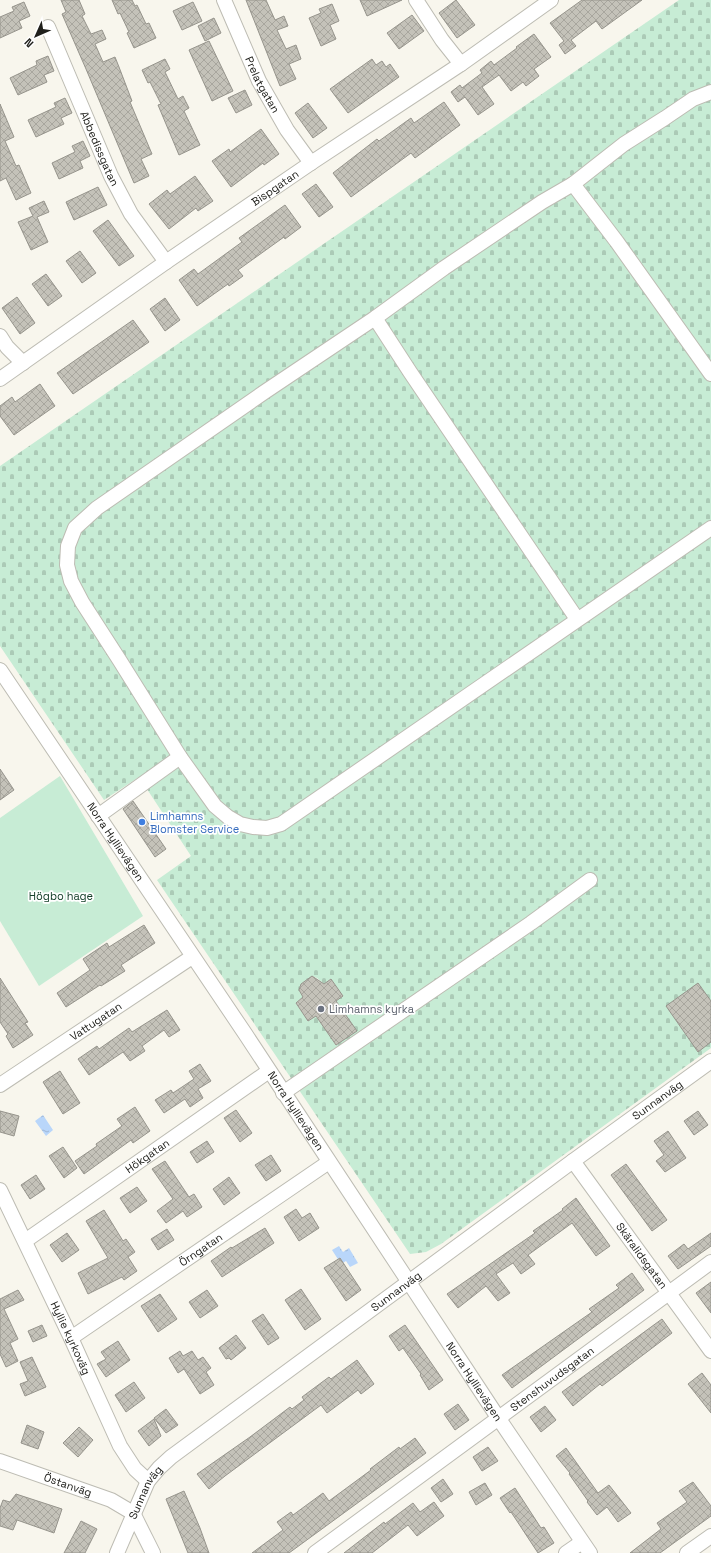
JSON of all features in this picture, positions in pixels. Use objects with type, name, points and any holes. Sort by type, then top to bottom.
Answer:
[{"type":"street","name":"Prelatgatan","points":[[224,0],[259,81],[287,130],[311,163]]},
{"type":"street","points":[[416,0],[442,40],[461,64]]},
{"type":"street","name":"Bispgatan","points":[[0,379],[166,262],[311,163],[461,64],[552,0]]},
{"type":"street","name":"Abbedissgatan","points":[[48,26],[110,176],[131,214],[166,262]]},
{"type":"street","points":[[711,92],[693,99],[624,144],[573,184],[542,202],[496,233],[375,318],[97,508],[75,528],[68,546],[67,565],[70,581],[82,602],[180,756],[215,806],[228,817],[240,824],[268,828],[281,824],[711,528]]},
{"type":"street","points":[[573,184],[617,242],[711,374]]},
{"type":"street","points":[[375,318],[578,619]]},
{"type":"street","points":[[0,336],[7,347],[23,363]]},
{"type":"street","name":"Norra Hyllievägen","points":[[0,670],[270,1071],[499,1419],[586,1547]]},
{"type":"street","points":[[98,816],[180,756]]},
{"type":"street","points":[[284,1093],[531,923],[590,880]]},
{"type":"street","name":"Vattugatan","points":[[2,1081],[192,957]]},
{"type":"street","name":"Sunnanväg","points":[[117,1553],[148,1481],[171,1457],[711,1061]]},
{"type":"street","name":"Hökgatan","points":[[25,1241],[270,1071]]},
{"type":"street","name":"Skäralidsgatan","points":[[573,1161],[711,1350]]},
{"type":"street","name":"Örngatan","points":[[71,1338],[329,1162]]},
{"type":"street","name":"Hyllie kyrkoväg","points":[[0,1190],[71,1338],[120,1446],[135,1469],[148,1481]]},
{"type":"street","name":"Stenshuvudsgatan","points":[[318,1552],[711,1262]]},
{"type":"street","name":"Östanväg","points":[[0,1461],[110,1500],[133,1513]]},
{"type":"street","points":[[133,1513],[153,1553]]},
{"type":"street","points":[[687,1553],[711,1536]]},
{"type":"street","points":[[566,1553],[586,1547]]},
{"type":"green space","points":[[679,0],[711,0],[711,1048],[441,1244],[426,1252],[410,1254],[157,880],[191,856],[139,777],[104,800],[0,646],[0,466]],"holes":[[[312,976],[324,984],[331,979],[343,996],[336,1001],[356,1031],[336,1045],[316,1016],[308,1021],[296,1003],[303,997],[299,990],[301,984]]]},
{"type":"green space","name":"Högbo hage","points":[[60,776],[143,916],[39,986],[0,921],[0,818]]},
{"type":"water","points":[[43,1115],[53,1130],[46,1136],[35,1121]]},
{"type":"water","points":[[339,1246],[343,1252],[349,1248],[358,1263],[350,1267],[346,1261],[341,1264],[332,1250]]},
{"type":"building","points":[[61,0],[79,0],[85,14],[82,16],[91,34],[102,30],[106,39],[95,44],[103,62],[115,57],[119,67],[132,101],[130,102],[152,154],[141,159],[149,176],[134,183],[62,14],[66,12]]},
{"type":"building","points":[[112,0],[132,0],[135,6],[137,5],[146,24],[149,23],[156,38],[134,48],[127,33],[129,32],[120,13],[118,14]]},
{"type":"building","points":[[246,0],[266,0],[275,20],[284,16],[288,26],[277,30],[286,49],[296,45],[301,59],[289,64],[296,79],[280,86]]},
{"type":"building","points":[[360,0],[402,0],[367,16]]},
{"type":"building","points":[[456,0],[475,25],[457,38],[439,13]]},
{"type":"building","points":[[582,0],[642,0],[602,29],[596,21],[571,40],[576,46],[565,54],[559,45],[564,41],[550,23]]},
{"type":"building","points":[[24,2],[30,16],[19,21],[22,28],[0,38],[0,17],[14,11],[12,7]]},
{"type":"building","points":[[193,2],[202,21],[182,30],[173,11]]},
{"type":"building","points":[[332,4],[339,21],[330,25],[336,39],[321,46],[309,18],[321,13],[319,9]]},
{"type":"building","points":[[412,15],[424,31],[399,49],[387,33]]},
{"type":"building","points":[[214,18],[221,33],[205,41],[198,26]]},
{"type":"building","points":[[534,34],[551,57],[534,69],[539,76],[526,86],[523,82],[511,91],[499,75],[482,87],[494,104],[478,115],[465,97],[458,102],[451,92],[460,85],[462,88],[482,73],[480,70],[491,61],[494,65]]},
{"type":"building","points":[[209,41],[233,91],[212,101],[189,50]]},
{"type":"building","points":[[48,56],[54,71],[44,75],[47,82],[18,95],[10,78],[37,65],[36,61]]},
{"type":"building","points":[[165,59],[170,69],[165,72],[178,99],[183,96],[189,108],[184,111],[200,145],[179,155],[158,105],[161,104],[142,70]]},
{"type":"building","points":[[372,59],[376,65],[382,61],[386,67],[390,64],[399,77],[348,113],[330,89]]},
{"type":"building","points":[[245,90],[252,105],[236,113],[228,98]]},
{"type":"building","points":[[65,98],[72,113],[61,118],[64,124],[36,137],[28,120],[56,107],[54,103]]},
{"type":"building","points":[[444,102],[460,125],[415,158],[411,153],[351,197],[333,173],[377,139],[379,141],[411,118],[414,123]]},
{"type":"building","points":[[308,103],[327,128],[313,138],[295,113]]},
{"type":"building","points":[[0,104],[14,137],[5,141],[16,166],[19,165],[31,193],[16,200],[6,178],[0,181]]},
{"type":"building","points":[[261,129],[279,154],[264,165],[263,163],[231,187],[212,161],[229,149],[230,152]]},
{"type":"building","points":[[83,141],[90,156],[80,161],[83,168],[59,179],[52,163],[75,152],[72,146]]},
{"type":"building","points":[[195,176],[213,201],[198,211],[196,208],[169,229],[149,204],[167,190],[170,194]]},
{"type":"building","points":[[316,184],[333,207],[319,217],[302,194]]},
{"type":"building","points":[[98,187],[107,205],[74,220],[66,202]]},
{"type":"building","points":[[44,201],[49,212],[37,217],[48,242],[31,250],[18,222],[33,216],[29,208]]},
{"type":"building","points":[[285,205],[301,227],[285,239],[284,237],[238,270],[243,276],[229,286],[228,284],[197,306],[179,280],[194,269],[198,274],[242,242],[239,238]]},
{"type":"building","points":[[108,220],[134,256],[119,266],[93,231]]},
{"type":"building","points":[[80,251],[96,273],[82,283],[66,261]]},
{"type":"building","points":[[46,274],[62,296],[48,306],[32,284]]},
{"type":"building","points":[[17,297],[35,323],[20,334],[2,308]]},
{"type":"building","points":[[165,298],[180,320],[165,331],[150,309]]},
{"type":"building","points":[[133,320],[149,342],[73,394],[57,373]]},
{"type":"building","points":[[40,384],[55,406],[14,435],[0,416],[0,406],[12,397],[15,402]]},
{"type":"building","points":[[0,769],[14,790],[0,800]]},
{"type":"building","points":[[133,801],[166,849],[155,857],[123,809]]},
{"type":"building","points":[[144,925],[155,943],[121,965],[125,971],[66,1007],[57,993],[90,970],[83,959],[107,943],[109,947]]},
{"type":"building","name":"Limhamns kyrka","points":[[312,976],[324,984],[331,979],[343,996],[336,1001],[357,1031],[336,1045],[316,1016],[308,1021],[296,1003],[303,997],[299,990],[301,984]]},
{"type":"building","points":[[0,978],[28,1022],[25,1023],[33,1035],[13,1048],[6,1036],[8,1034],[0,1022]]},
{"type":"building","points":[[698,983],[711,1001],[711,1042],[698,1052],[666,1006]]},
{"type":"building","points":[[167,1010],[180,1030],[169,1037],[164,1030],[142,1046],[145,1051],[130,1061],[123,1052],[89,1075],[78,1059],[97,1046],[99,1049],[129,1028],[132,1032]]},
{"type":"building","points":[[200,1064],[211,1081],[198,1089],[203,1098],[190,1107],[185,1099],[164,1113],[155,1100],[171,1090],[173,1093],[194,1079],[189,1071]]},
{"type":"building","points":[[60,1071],[80,1103],[63,1114],[43,1082]]},
{"type":"building","points":[[135,1107],[150,1131],[133,1143],[131,1140],[84,1174],[75,1161],[122,1126],[117,1119]]},
{"type":"building","points":[[236,1110],[252,1133],[240,1142],[224,1118]]},
{"type":"building","points":[[0,1111],[19,1116],[14,1136],[0,1132]]},
{"type":"building","points":[[698,1111],[708,1125],[694,1135],[684,1121]]},
{"type":"building","points":[[668,1131],[686,1158],[665,1172],[656,1161],[664,1155],[654,1141]]},
{"type":"building","points":[[207,1141],[214,1152],[197,1163],[190,1152]]},
{"type":"building","points":[[63,1147],[77,1168],[64,1178],[49,1156]]},
{"type":"building","points":[[271,1155],[281,1171],[266,1181],[255,1165]]},
{"type":"building","points":[[165,1161],[189,1197],[194,1194],[202,1207],[187,1217],[183,1211],[166,1223],[157,1211],[173,1199],[152,1169]]},
{"type":"building","points":[[626,1164],[667,1220],[652,1231],[611,1175]]},
{"type":"building","points":[[36,1175],[45,1189],[30,1199],[21,1185]]},
{"type":"building","points":[[229,1177],[240,1193],[224,1205],[213,1189]]},
{"type":"building","points":[[137,1187],[147,1201],[130,1213],[120,1198]]},
{"type":"building","points":[[576,1198],[610,1246],[596,1256],[572,1223],[528,1255],[535,1264],[521,1274],[513,1263],[496,1274],[510,1293],[498,1301],[486,1286],[458,1308],[447,1294],[535,1233],[533,1231],[563,1210],[562,1209]]},
{"type":"building","points":[[296,1209],[302,1218],[310,1213],[319,1228],[299,1241],[284,1217]]},
{"type":"building","points":[[104,1210],[123,1241],[126,1239],[135,1252],[128,1257],[137,1271],[124,1280],[122,1277],[88,1294],[78,1273],[108,1258],[86,1221]]},
{"type":"building","points":[[265,1228],[274,1243],[222,1277],[211,1261],[231,1247],[232,1248]]},
{"type":"building","points":[[167,1229],[174,1240],[158,1250],[151,1239]]},
{"type":"building","points":[[67,1233],[79,1250],[62,1262],[50,1245]]},
{"type":"building","points":[[711,1233],[711,1246],[678,1269],[668,1256],[684,1244],[688,1249]]},
{"type":"building","points":[[340,1258],[361,1290],[346,1301],[324,1268]]},
{"type":"building","points":[[632,1273],[644,1290],[512,1388],[502,1375],[592,1312],[589,1309],[619,1288],[616,1285]]},
{"type":"building","points":[[711,1282],[711,1313],[696,1293]]},
{"type":"building","points":[[301,1289],[321,1319],[305,1330],[285,1300]]},
{"type":"building","points":[[18,1290],[24,1300],[4,1309],[18,1339],[10,1343],[18,1361],[6,1367],[0,1354],[0,1299]]},
{"type":"building","points":[[207,1290],[218,1306],[200,1318],[189,1302]]},
{"type":"building","points":[[160,1294],[177,1319],[158,1332],[141,1306]]},
{"type":"building","points":[[263,1314],[279,1338],[268,1345],[252,1321]]},
{"type":"building","points":[[662,1319],[672,1333],[602,1386],[600,1384],[573,1406],[562,1392]]},
{"type":"building","points":[[42,1325],[47,1336],[33,1342],[28,1331]]},
{"type":"building","points":[[405,1325],[443,1380],[429,1390],[420,1375],[421,1374],[403,1348],[399,1351],[389,1336]]},
{"type":"building","points":[[236,1335],[246,1348],[231,1360],[229,1358],[226,1359],[219,1348]]},
{"type":"building","points":[[118,1341],[130,1360],[106,1377],[97,1364],[106,1359],[101,1352]]},
{"type":"building","points":[[180,1351],[183,1356],[192,1351],[198,1360],[203,1357],[211,1368],[206,1372],[214,1385],[200,1394],[184,1369],[178,1373],[169,1358]]},
{"type":"building","points":[[32,1357],[46,1387],[25,1396],[20,1384],[28,1381],[20,1362]]},
{"type":"building","points":[[357,1360],[374,1384],[361,1394],[358,1390],[327,1413],[321,1405],[209,1489],[197,1474],[290,1407],[292,1409],[304,1400],[302,1397],[329,1377],[331,1379]]},
{"type":"building","points":[[702,1373],[711,1385],[711,1413],[688,1384]]},
{"type":"building","points":[[134,1382],[145,1398],[126,1412],[115,1395]]},
{"type":"building","points":[[458,1404],[469,1420],[455,1430],[444,1414]]},
{"type":"building","points":[[545,1406],[556,1420],[541,1432],[530,1417]]},
{"type":"building","points":[[166,1409],[178,1425],[166,1433],[154,1418]]},
{"type":"building","points":[[154,1419],[161,1436],[149,1446],[138,1431]]},
{"type":"building","points":[[27,1425],[44,1432],[38,1449],[21,1443]]},
{"type":"building","points":[[79,1427],[93,1440],[78,1457],[63,1443]]},
{"type":"building","points":[[415,1438],[426,1453],[289,1553],[252,1553],[283,1530],[277,1522],[291,1512],[293,1515],[323,1493],[329,1501],[399,1447],[400,1449]]},
{"type":"building","points":[[488,1447],[498,1461],[482,1471],[473,1457]]},
{"type":"building","points":[[566,1448],[598,1493],[609,1485],[631,1513],[618,1522],[607,1507],[597,1515],[569,1474],[570,1473],[556,1456]]},
{"type":"building","points":[[443,1479],[453,1494],[441,1502],[431,1488]]},
{"type":"building","points":[[693,1482],[711,1506],[711,1516],[660,1553],[630,1553],[661,1529],[657,1523],[687,1502],[679,1491]]},
{"type":"building","points":[[485,1483],[492,1495],[476,1505],[469,1492]]},
{"type":"building","points":[[515,1488],[541,1528],[544,1527],[554,1543],[538,1553],[500,1498]]},
{"type":"building","points":[[184,1491],[209,1553],[188,1553],[166,1499]]},
{"type":"building","points":[[16,1494],[62,1509],[54,1533],[17,1520],[13,1530],[0,1526],[0,1508],[3,1500],[10,1502]]},
{"type":"building","points":[[434,1502],[444,1516],[417,1536],[408,1525],[372,1553],[344,1553],[384,1522],[385,1524],[413,1503],[420,1512]]},
{"type":"building","points":[[81,1521],[97,1529],[85,1553],[64,1553]]},
{"type":"place","name":"Limhamns Blomster Service","points":[[142,822]]},
{"type":"place","name":"Limhamns kyrka","points":[[321,1009]]}]
